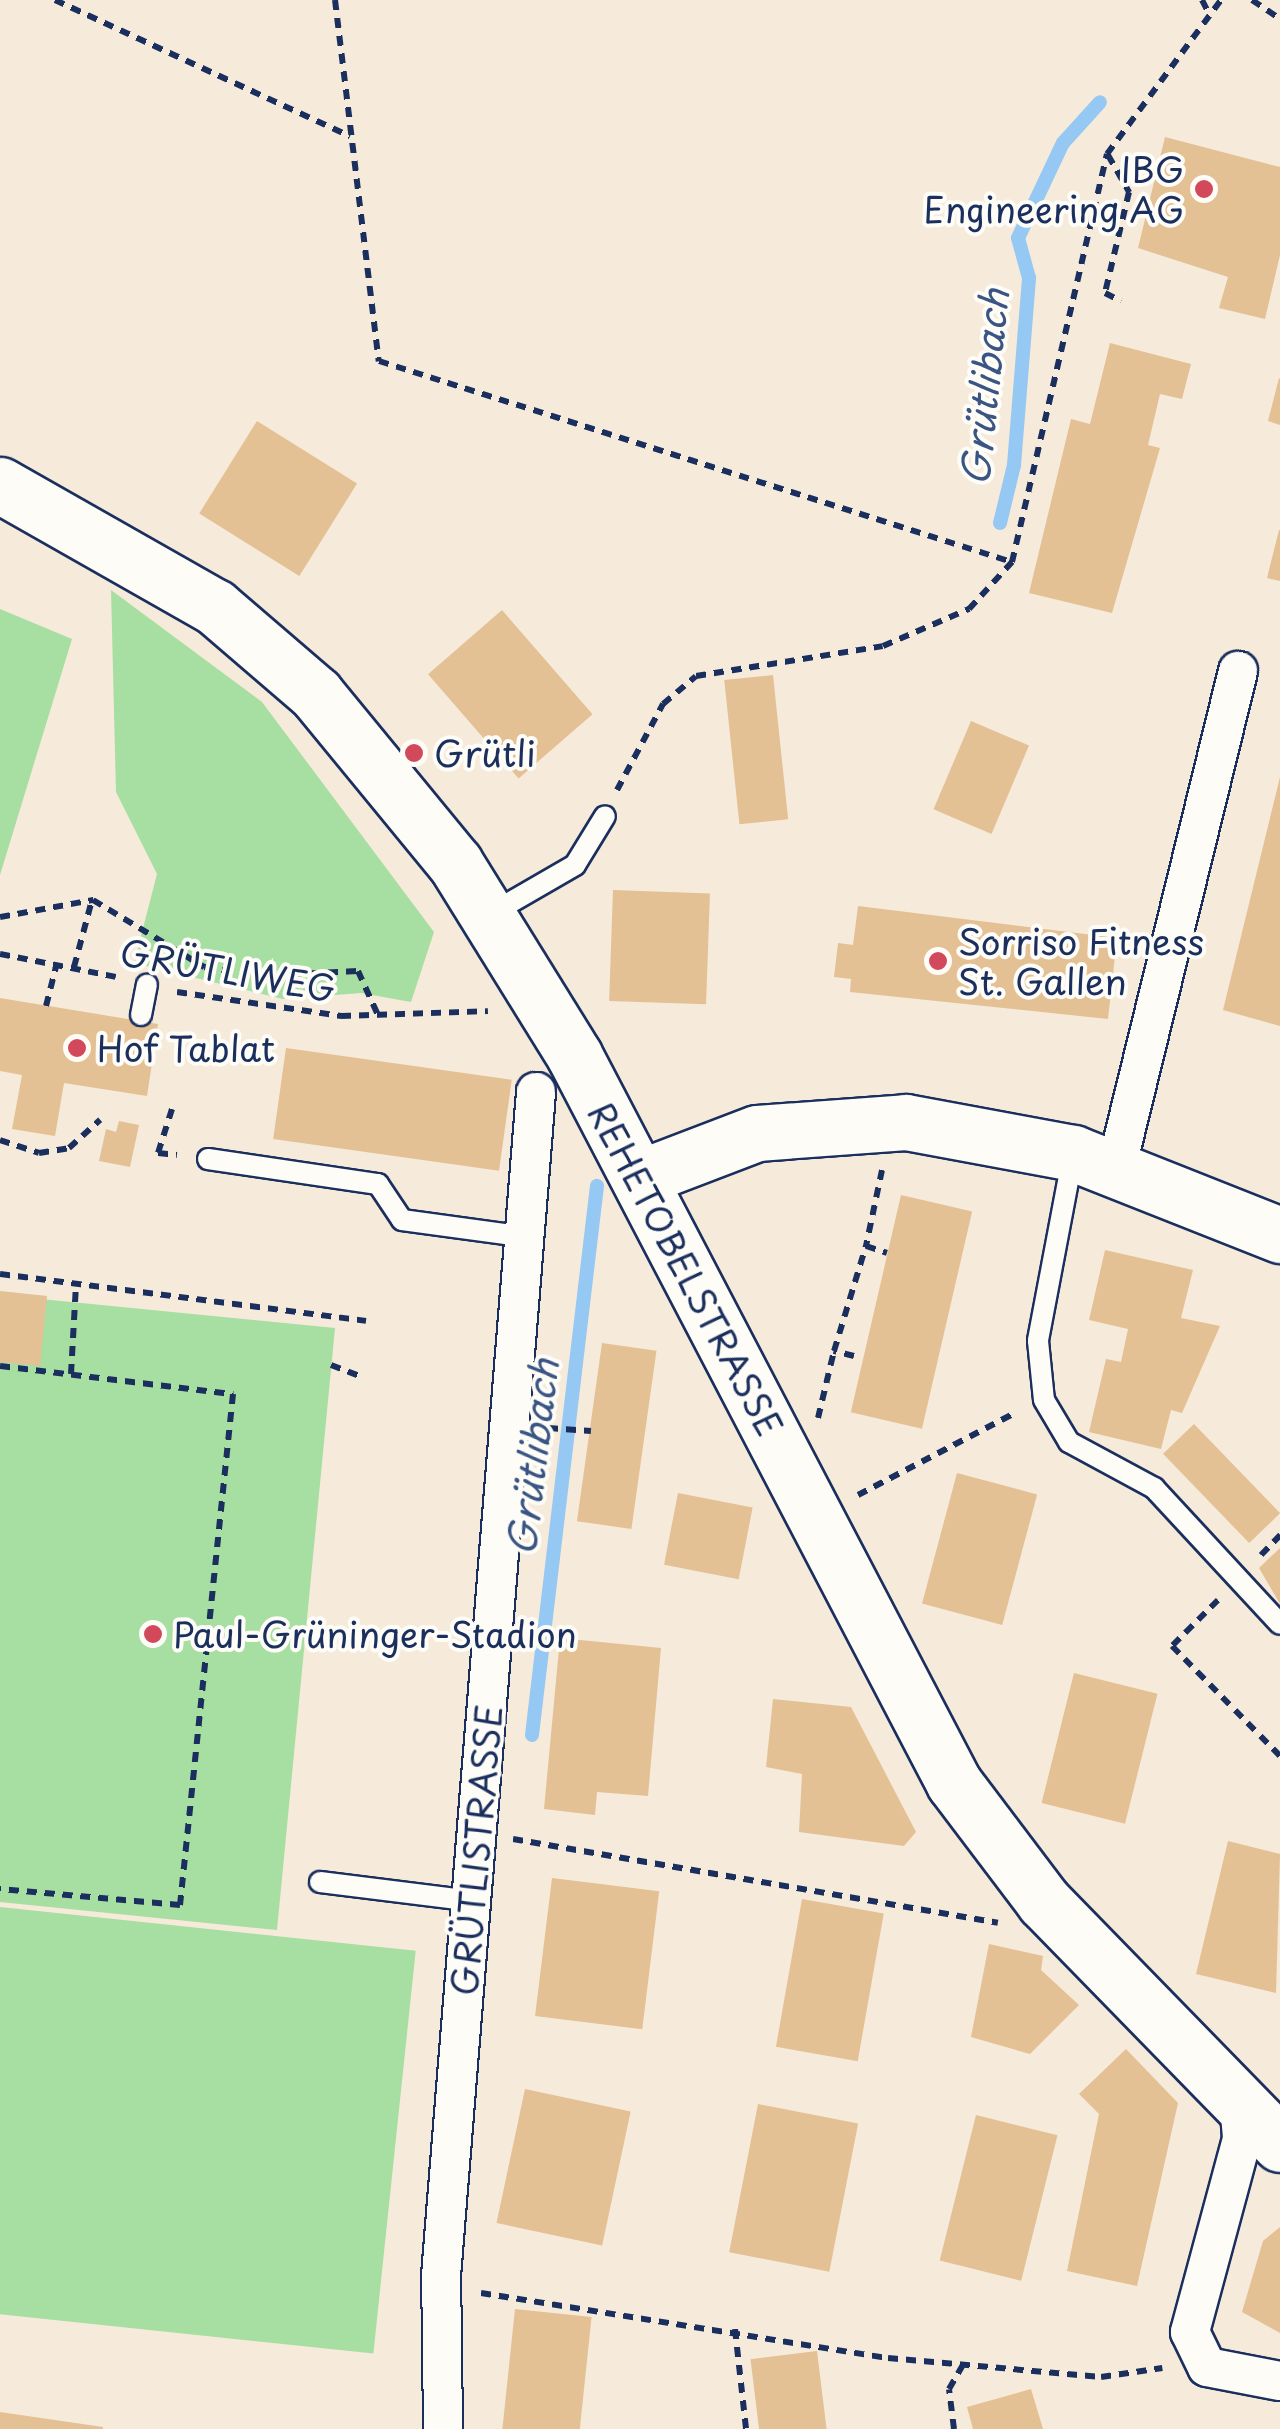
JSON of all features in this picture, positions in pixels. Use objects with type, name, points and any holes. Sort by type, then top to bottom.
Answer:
[{"type":"street","name":"REHETOBELSTRASSE","points":[[0,485],[215,607],[316,694],[492,913],[639,1178],[954,1784],[1044,1902],[1280,2144]]},
{"type":"street","points":[[1095,1161],[1238,671]]},
{"type":"street","name":"GRÜTLISTRASSE","points":[[443,2429],[440,2276],[536,1092]]},
{"type":"street","points":[[639,1178],[756,1133],[830,1123],[980,1129],[1095,1161],[1280,1235]]},
{"type":"street","points":[[1239,2102],[1242,2140],[1190,2332],[1192,2366],[1280,2381]]},
{"type":"lane","points":[[492,913],[575,865],[605,816]]},
{"type":"lane","points":[[142,1015],[147,985]]},
{"type":"lane","points":[[208,1160],[378,1184],[402,1220],[526,1237]]},
{"type":"lane","points":[[1095,1161],[1038,1341],[1044,1400],[1068,1442],[1154,1488],[1280,1624]]},
{"type":"lane","points":[[320,1882],[472,1901]]},
{"type":"path","points":[[56,0],[352,136]]},
{"type":"path","points":[[335,0],[378,360],[1012,562]]},
{"type":"path","points":[[1202,0],[1209,14]]},
{"type":"path","points":[[605,816],[663,704],[696,676],[883,646],[969,609],[1012,562],[1107,154],[1221,0]]},
{"type":"path","points":[[1252,0],[1280,18]]},
{"type":"path","points":[[1107,154],[1130,192],[1106,293],[1120,302]]},
{"type":"path","points":[[0,917],[92,900],[204,967],[256,976],[358,971],[378,1015]]},
{"type":"path","points":[[74,967],[92,900]]},
{"type":"path","name":"GRÜTLIWEG","points":[[0,954],[270,1010],[378,1015],[510,1010]]},
{"type":"path","points":[[46,1006],[57,963]]},
{"type":"path","points":[[160,1131],[172,1109]]},
{"type":"path","points":[[0,1140],[39,1153],[69,1148],[100,1120]]},
{"type":"path","points":[[825,1395],[866,1246],[885,1154]]},
{"type":"path","points":[[866,1246],[887,1253]]},
{"type":"path","points":[[0,1274],[366,1321]]},
{"type":"path","points":[[71,1374],[76,1284]]},
{"type":"path","points":[[834,1351],[854,1356]]},
{"type":"path","points":[[331,1365],[362,1377]]},
{"type":"path","points":[[0,1366],[233,1394],[180,1906],[0,1889]]},
{"type":"path","points":[[841,1503],[1014,1414]]},
{"type":"path","points":[[537,1428],[591,1430]]},
{"type":"path","points":[[1268,1547],[1280,1534]]},
{"type":"path","points":[[1238,1581],[1172,1646],[1280,1756]]},
{"type":"path","points":[[478,1834],[1013,1925]]},
{"type":"path","points":[[475,2292],[963,2364],[1100,2377],[1192,2366]]},
{"type":"path","points":[[735,2329],[746,2429]]},
{"type":"path","points":[[954,2429],[948,2389],[963,2364]]},
{"type":"green space","points":[[111,590],[262,702],[434,932],[411,1002],[361,993],[283,999],[134,963],[157,874],[116,792]]},
{"type":"green space","points":[[0,609],[72,639],[0,875]]},
{"type":"green space","name":"Paul-Grüninger-Stadion","points":[[0,1295],[335,1328],[277,1930],[0,1902]]},
{"type":"green space","points":[[0,1907],[416,1951],[373,2353],[0,2314]]},
{"type":"building","points":[[1165,137],[1280,167],[1280,255],[1265,319],[1219,308],[1228,277],[1138,248]]},
{"type":"building","points":[[1110,343],[1191,364],[1182,399],[1160,394],[1148,445],[1160,448],[1112,613],[1029,593],[1071,419],[1090,424]]},
{"type":"building","points":[[1280,379],[1280,425],[1268,421]]},
{"type":"building","points":[[257,421],[357,484],[299,576],[199,513]]},
{"type":"building","points":[[1280,530],[1280,581],[1267,578]]},
{"type":"building","points":[[502,610],[593,714],[519,778],[428,674]]},
{"type":"building","points":[[773,675],[788,819],[739,824],[724,680]]},
{"type":"building","points":[[971,721],[1029,746],[991,834],[933,809]]},
{"type":"building","points":[[1280,777],[1280,1026],[1223,1010]]},
{"type":"building","points":[[613,890],[710,893],[706,1004],[609,1001]]},
{"type":"building","name":"Sorriso Fitness St. Gallen","points":[[858,906],[1117,938],[1108,1019],[850,992],[851,979],[834,977],[838,943],[853,945]]},
{"type":"building","name":"Hof Tablat","points":[[0,998],[158,1024],[147,1096],[64,1083],[55,1136],[12,1129],[22,1075],[0,1071]]},
{"type":"building","points":[[286,1048],[512,1080],[499,1171],[273,1139]]},
{"type":"building","points":[[119,1121],[139,1125],[130,1167],[99,1161],[106,1129],[116,1132]]},
{"type":"building","points":[[901,1195],[972,1211],[922,1429],[851,1412]]},
{"type":"building","points":[[1105,1250],[1193,1270],[1181,1318],[1220,1326],[1182,1413],[1171,1410],[1161,1449],[1089,1432],[1106,1359],[1121,1362],[1128,1329],[1089,1320]]},
{"type":"building","points":[[0,1291],[47,1296],[40,1366],[0,1362]]},
{"type":"building","points":[[602,1343],[656,1351],[631,1529],[577,1521]]},
{"type":"building","points":[[1194,1424],[1280,1513],[1249,1543],[1163,1454]]},
{"type":"building","points":[[957,1473],[1037,1494],[1002,1625],[922,1603]]},
{"type":"building","points":[[678,1493],[753,1508],[739,1579],[664,1565]]},
{"type":"building","points":[[1280,1548],[1280,1604],[1259,1568]]},
{"type":"building","points":[[560,1638],[661,1648],[648,1796],[597,1792],[595,1815],[544,1809]]},
{"type":"building","points":[[1074,1673],[1157,1694],[1125,1824],[1042,1803]]},
{"type":"building","points":[[773,1699],[851,1707],[916,1832],[904,1846],[799,1832],[802,1774],[766,1767]]},
{"type":"building","points":[[1228,1841],[1280,1854],[1276,1993],[1196,1974]]},
{"type":"building","points":[[552,1878],[659,1891],[642,2029],[535,2016]]},
{"type":"building","points":[[802,1899],[884,1913],[858,2061],[776,2047]]},
{"type":"building","points":[[989,1944],[1043,1956],[1041,1970],[1079,2005],[1030,2054],[971,2037]]},
{"type":"building","points":[[1126,2049],[1178,2103],[1137,2286],[1067,2271],[1099,2114],[1079,2094]]},
{"type":"building","points":[[525,2089],[631,2111],[602,2245],[497,2223]]},
{"type":"building","points":[[758,2104],[858,2123],[829,2272],[729,2252]]},
{"type":"building","points":[[976,2115],[1058,2135],[1021,2281],[940,2261]]},
{"type":"building","points":[[1280,2227],[1280,2333],[1242,2312],[1263,2241]]},
{"type":"building","points":[[515,2309],[592,2317],[580,2429],[502,2429]]},
{"type":"building","points":[[817,2351],[827,2429],[759,2429],[750,2359]]},
{"type":"building","points":[[1031,2389],[1043,2429],[973,2429],[967,2407]]},
{"type":"building","points":[[0,2412],[103,2427],[103,2429],[0,2429]]},
{"type":"waterway","name":"Grütlibach","points":[[1000,523],[1014,465],[1029,278],[1018,238],[1063,143],[1100,102]]},
{"type":"waterway","name":"Grütlibach","points":[[532,1735],[597,1186]]},
{"type":"place","name":"IBG Engineering AG","points":[[1204,189]]},
{"type":"place","name":"Grütli","points":[[414,753]]},
{"type":"place","name":"Sorriso Fitness St. Gallen","points":[[938,961]]},
{"type":"place","name":"Hof Tablat","points":[[77,1048]]},
{"type":"place","name":"Paul-Grüninger-Stadion","points":[[153,1634]]}]
